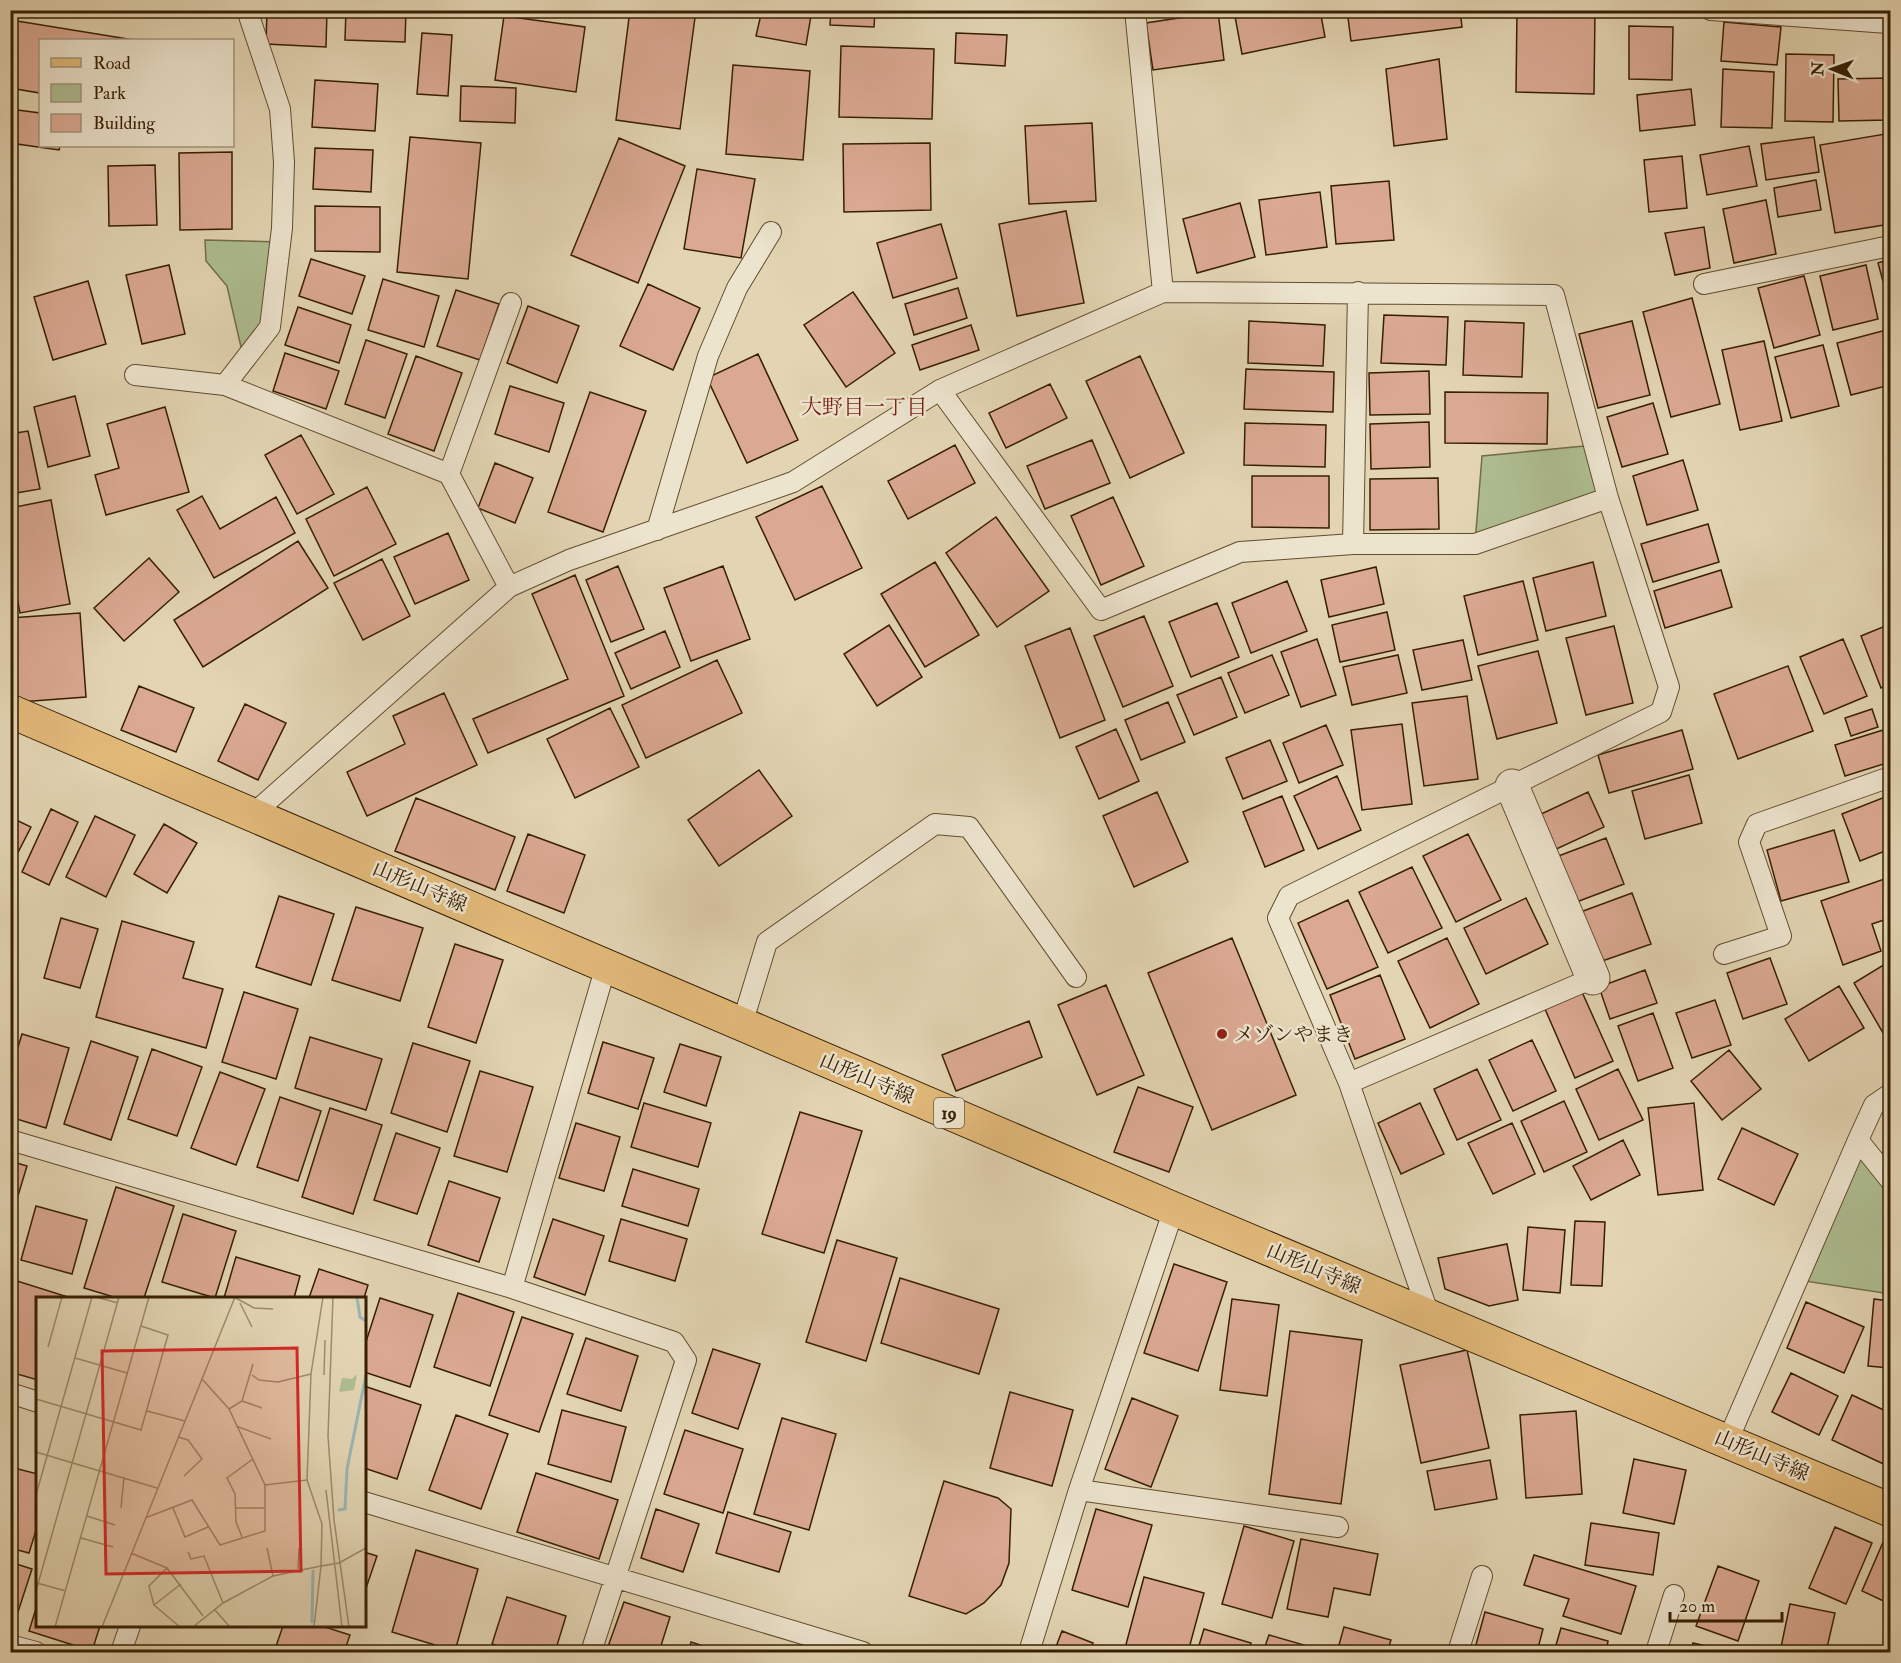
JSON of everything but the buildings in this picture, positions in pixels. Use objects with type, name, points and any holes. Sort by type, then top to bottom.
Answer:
[{"type":"main road","name":"山形山寺線","points":[[10,711],[1173,1209],[1728,1440],[1890,1510]]},
{"type":"street","points":[[1512,786],[1593,978]]},
{"type":"lane","points":[[225,385],[270,327],[282,228],[284,162],[280,109],[247,10]]},
{"type":"lane","points":[[1135,10],[1163,292]]},
{"type":"lane","points":[[1711,10],[1888,25]]},
{"type":"lane","points":[[657,530],[708,356],[737,288],[771,232]]},
{"type":"lane","points":[[1704,284],[1890,246]]},
{"type":"lane","points":[[253,814],[509,587],[568,560],[793,482],[940,390],[1163,292],[1554,295],[1608,498],[1669,687],[1661,712],[1289,897],[1278,918],[1350,1083],[1429,1315]]},
{"type":"lane","points":[[1353,544],[1358,292]]},
{"type":"lane","points":[[449,474],[511,303]]},
{"type":"lane","points":[[135,375],[225,385],[449,474],[509,587]]},
{"type":"lane","points":[[940,390],[1101,610],[1240,552],[1353,544],[1474,544],[1608,498]]},
{"type":"lane","points":[[1724,954],[1781,936],[1749,842],[1757,824],[1890,777]]},
{"type":"lane","points":[[742,1024],[767,942],[935,824],[969,827],[1076,977]]},
{"type":"lane","points":[[512,1288],[606,966]]},
{"type":"lane","points":[[1350,1083],[1593,978]]},
{"type":"lane","points":[[1728,1440],[1874,1105],[1890,1094]]},
{"type":"lane","points":[[10,1140],[512,1288],[674,1341],[686,1360],[591,1653]]},
{"type":"lane","points":[[1858,1140],[1890,1180]]},
{"type":"lane","points":[[1029,1653],[1079,1491],[1173,1209]]},
{"type":"lane","points":[[10,1393],[36,1400]]},
{"type":"lane","points":[[1079,1491],[1338,1527]]},
{"type":"lane","points":[[366,1503],[863,1653]]},
{"type":"lane","points":[[1458,1653],[1482,1576]]},
{"type":"lane","points":[[1656,1653],[1674,1595]]},
{"type":"lane","points":[[121,1653],[130,1627]]},
{"type":"lane","points":[[10,1645],[36,1653]]},
{"type":"green space","points":[[205,240],[280,242],[270,327],[244,360],[227,286],[206,261]]},
{"type":"green space","points":[[1594,445],[1608,498],[1475,544],[1482,456]]},
{"type":"green space","points":[[1858,1140],[1890,1180],[1890,1294],[1798,1280]]},
{"type":"place","name":"メゾンやまき","points":[[1222,1034]]},
{"type":"district","name":"大野目一丁目","points":[[864,407]]}]
